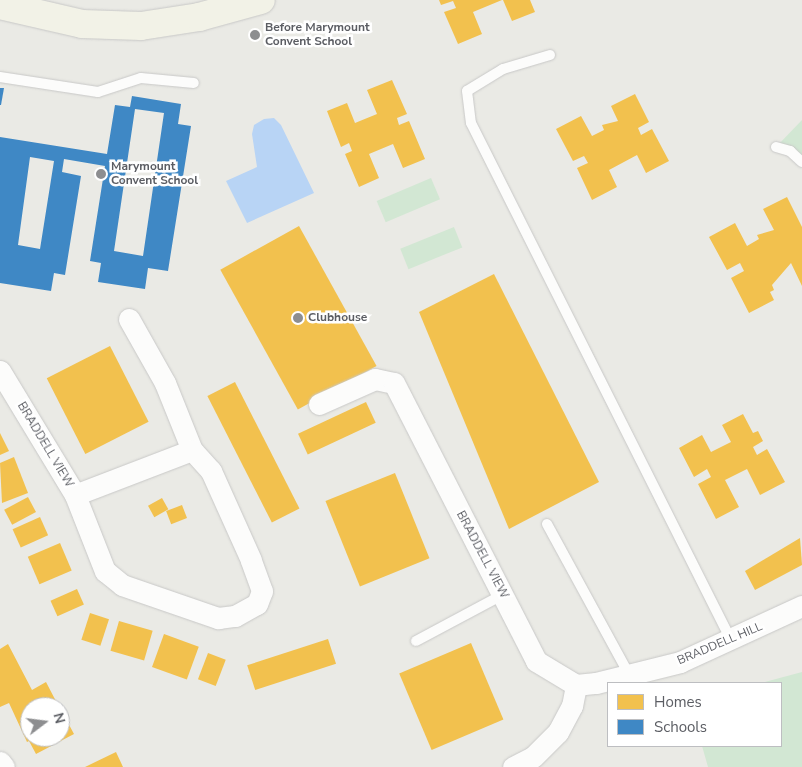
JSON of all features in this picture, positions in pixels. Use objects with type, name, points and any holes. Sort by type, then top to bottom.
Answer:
[{"type":"main road","points":[[0,5],[82,24],[141,26],[199,17],[261,0]]},
{"type":"street","points":[[129,319],[165,383],[192,450]]},
{"type":"street","name":"BRADDELL VIEW","points":[[0,371],[75,495],[104,571],[122,586],[218,618],[235,616],[257,604],[262,592],[251,560],[211,471],[192,450],[75,495]]},
{"type":"street","name":"BRADDELL VIEW","points":[[319,404],[375,379],[394,383],[536,661],[576,685]]},
{"type":"street","name":"BRADDELL HILL","points":[[576,685],[630,676],[680,662],[731,641],[802,606]]},
{"type":"street","points":[[513,767],[533,757],[558,732],[572,706],[576,685]]},
{"type":"street","points":[[0,762],[4,767]]},
{"type":"lane","points":[[550,55],[503,69],[467,91],[471,123],[731,641]]},
{"type":"lane","points":[[0,77],[98,92],[141,78],[194,83]]},
{"type":"lane","points":[[776,147],[790,151],[802,162]]},
{"type":"lane","points":[[546,524],[630,676]]},
{"type":"lane","points":[[416,641],[502,595]]},
{"type":"green space","points":[[802,120],[802,162],[776,147]]},
{"type":"green space","points":[[431,178],[440,199],[386,222],[377,201]]},
{"type":"green space","points":[[454,227],[462,247],[408,269],[400,249]]},
{"type":"green space","points":[[802,672],[802,767],[708,767],[702,747],[782,747],[782,682],[765,682]]},
{"type":"water","points":[[274,118],[281,125],[314,193],[247,223],[226,181],[257,167],[252,134],[254,125],[264,119]]},
{"type":"building: Homes","points":[[439,0],[502,0],[473,12],[482,34],[458,44],[444,12],[456,8],[453,1],[441,5]]},
{"type":"building: Homes","points":[[503,0],[530,0],[535,12],[512,21]]},
{"type":"building: Homes","points":[[392,80],[407,114],[397,118],[399,125],[409,121],[425,159],[403,168],[393,144],[369,154],[379,178],[359,187],[345,154],[352,151],[349,143],[341,147],[327,111],[347,103],[355,123],[377,114],[367,90]]},
{"type":"building: Homes","points":[[635,94],[649,122],[638,128],[641,135],[652,129],[669,161],[646,173],[637,155],[609,170],[617,187],[592,200],[577,168],[588,163],[584,156],[573,161],[556,129],[581,116],[592,136],[604,130],[602,125],[618,121],[611,106]]},
{"type":"building: Homes","points":[[787,197],[802,227],[802,286],[791,263],[772,285],[774,290],[770,292],[774,300],[749,313],[731,278],[744,271],[740,263],[727,270],[709,237],[735,223],[747,246],[759,239],[757,235],[774,230],[763,209]]},
{"type":"building: Homes","name":"Clubhouse","points":[[299,226],[377,366],[298,410],[220,270]]},
{"type":"building: Homes","points":[[494,274],[599,482],[509,529],[419,312]]},
{"type":"building: Homes","points":[[110,346],[149,422],[85,454],[47,378]]},
{"type":"building: Homes","points":[[235,382],[299,509],[272,523],[207,396]]},
{"type":"building: Homes","points":[[366,402],[376,423],[308,455],[298,434]]},
{"type":"building: Homes","points":[[743,414],[753,433],[758,431],[763,441],[753,447],[757,455],[767,449],[785,482],[760,495],[747,469],[725,480],[739,507],[716,519],[698,484],[711,477],[707,469],[694,477],[679,448],[702,435],[711,452],[731,442],[722,425]]},
{"type":"building: Homes","points":[[0,433],[9,451],[0,455]]},
{"type":"building: Homes","points":[[14,457],[28,493],[2,503],[0,463]]},
{"type":"building: Homes","points":[[395,473],[429,558],[360,586],[325,501]]},
{"type":"building: Homes","points":[[28,497],[36,512],[12,525],[4,510]]},
{"type":"building: Homes","points":[[162,498],[168,509],[154,517],[148,506]]},
{"type":"building: Homes","points":[[182,505],[187,518],[171,524],[166,511]]},
{"type":"building: Homes","points":[[40,517],[48,535],[21,547],[13,529]]},
{"type":"building: Homes","points":[[800,538],[802,565],[755,590],[745,571]]},
{"type":"building: Homes","points":[[60,543],[72,571],[40,584],[28,557]]},
{"type":"building: Homes","points":[[77,589],[84,605],[57,616],[51,601]]},
{"type":"building: Homes","points":[[90,613],[109,619],[100,646],[81,640]]},
{"type":"building: Homes","points":[[119,621],[153,631],[144,660],[110,651]]},
{"type":"building: Homes","points":[[164,634],[199,647],[187,680],[152,667]]},
{"type":"building: Homes","points":[[328,639],[336,664],[255,690],[247,665]]},
{"type":"building: Homes","points":[[471,643],[503,719],[432,750],[399,673]]},
{"type":"building: Homes","points":[[8,644],[32,690],[46,682],[54,697],[20,697],[20,727],[9,703],[0,707],[0,649]]},
{"type":"building: Homes","points":[[208,653],[226,660],[216,686],[198,679]]},
{"type":"building: Homes","points":[[70,727],[74,734],[70,736]]},
{"type":"building: Homes","points":[[32,747],[49,747],[36,754]]},
{"type":"building: Homes","points":[[116,752],[123,767],[85,767]]},
{"type":"building: Schools","points":[[0,88],[4,88],[1,105],[0,105]]},
{"type":"building: Schools","points":[[132,96],[181,104],[178,124],[191,126],[168,271],[148,268],[145,289],[98,282],[101,263],[90,261],[105,166],[64,159],[62,172],[81,176],[65,275],[54,273],[51,291],[0,283],[0,137],[107,154],[115,105],[130,107]],"holes":[[[135,109],[164,113],[143,256],[114,251]],[[30,157],[54,161],[40,249],[18,245]]]},
{"type":"place","name":"Before Marymount Convent School","points":[[255,35]]},
{"type":"place","name":"Marymount Convent School","points":[[101,174]]},
{"type":"place","name":"Clubhouse","points":[[298,318]]}]
